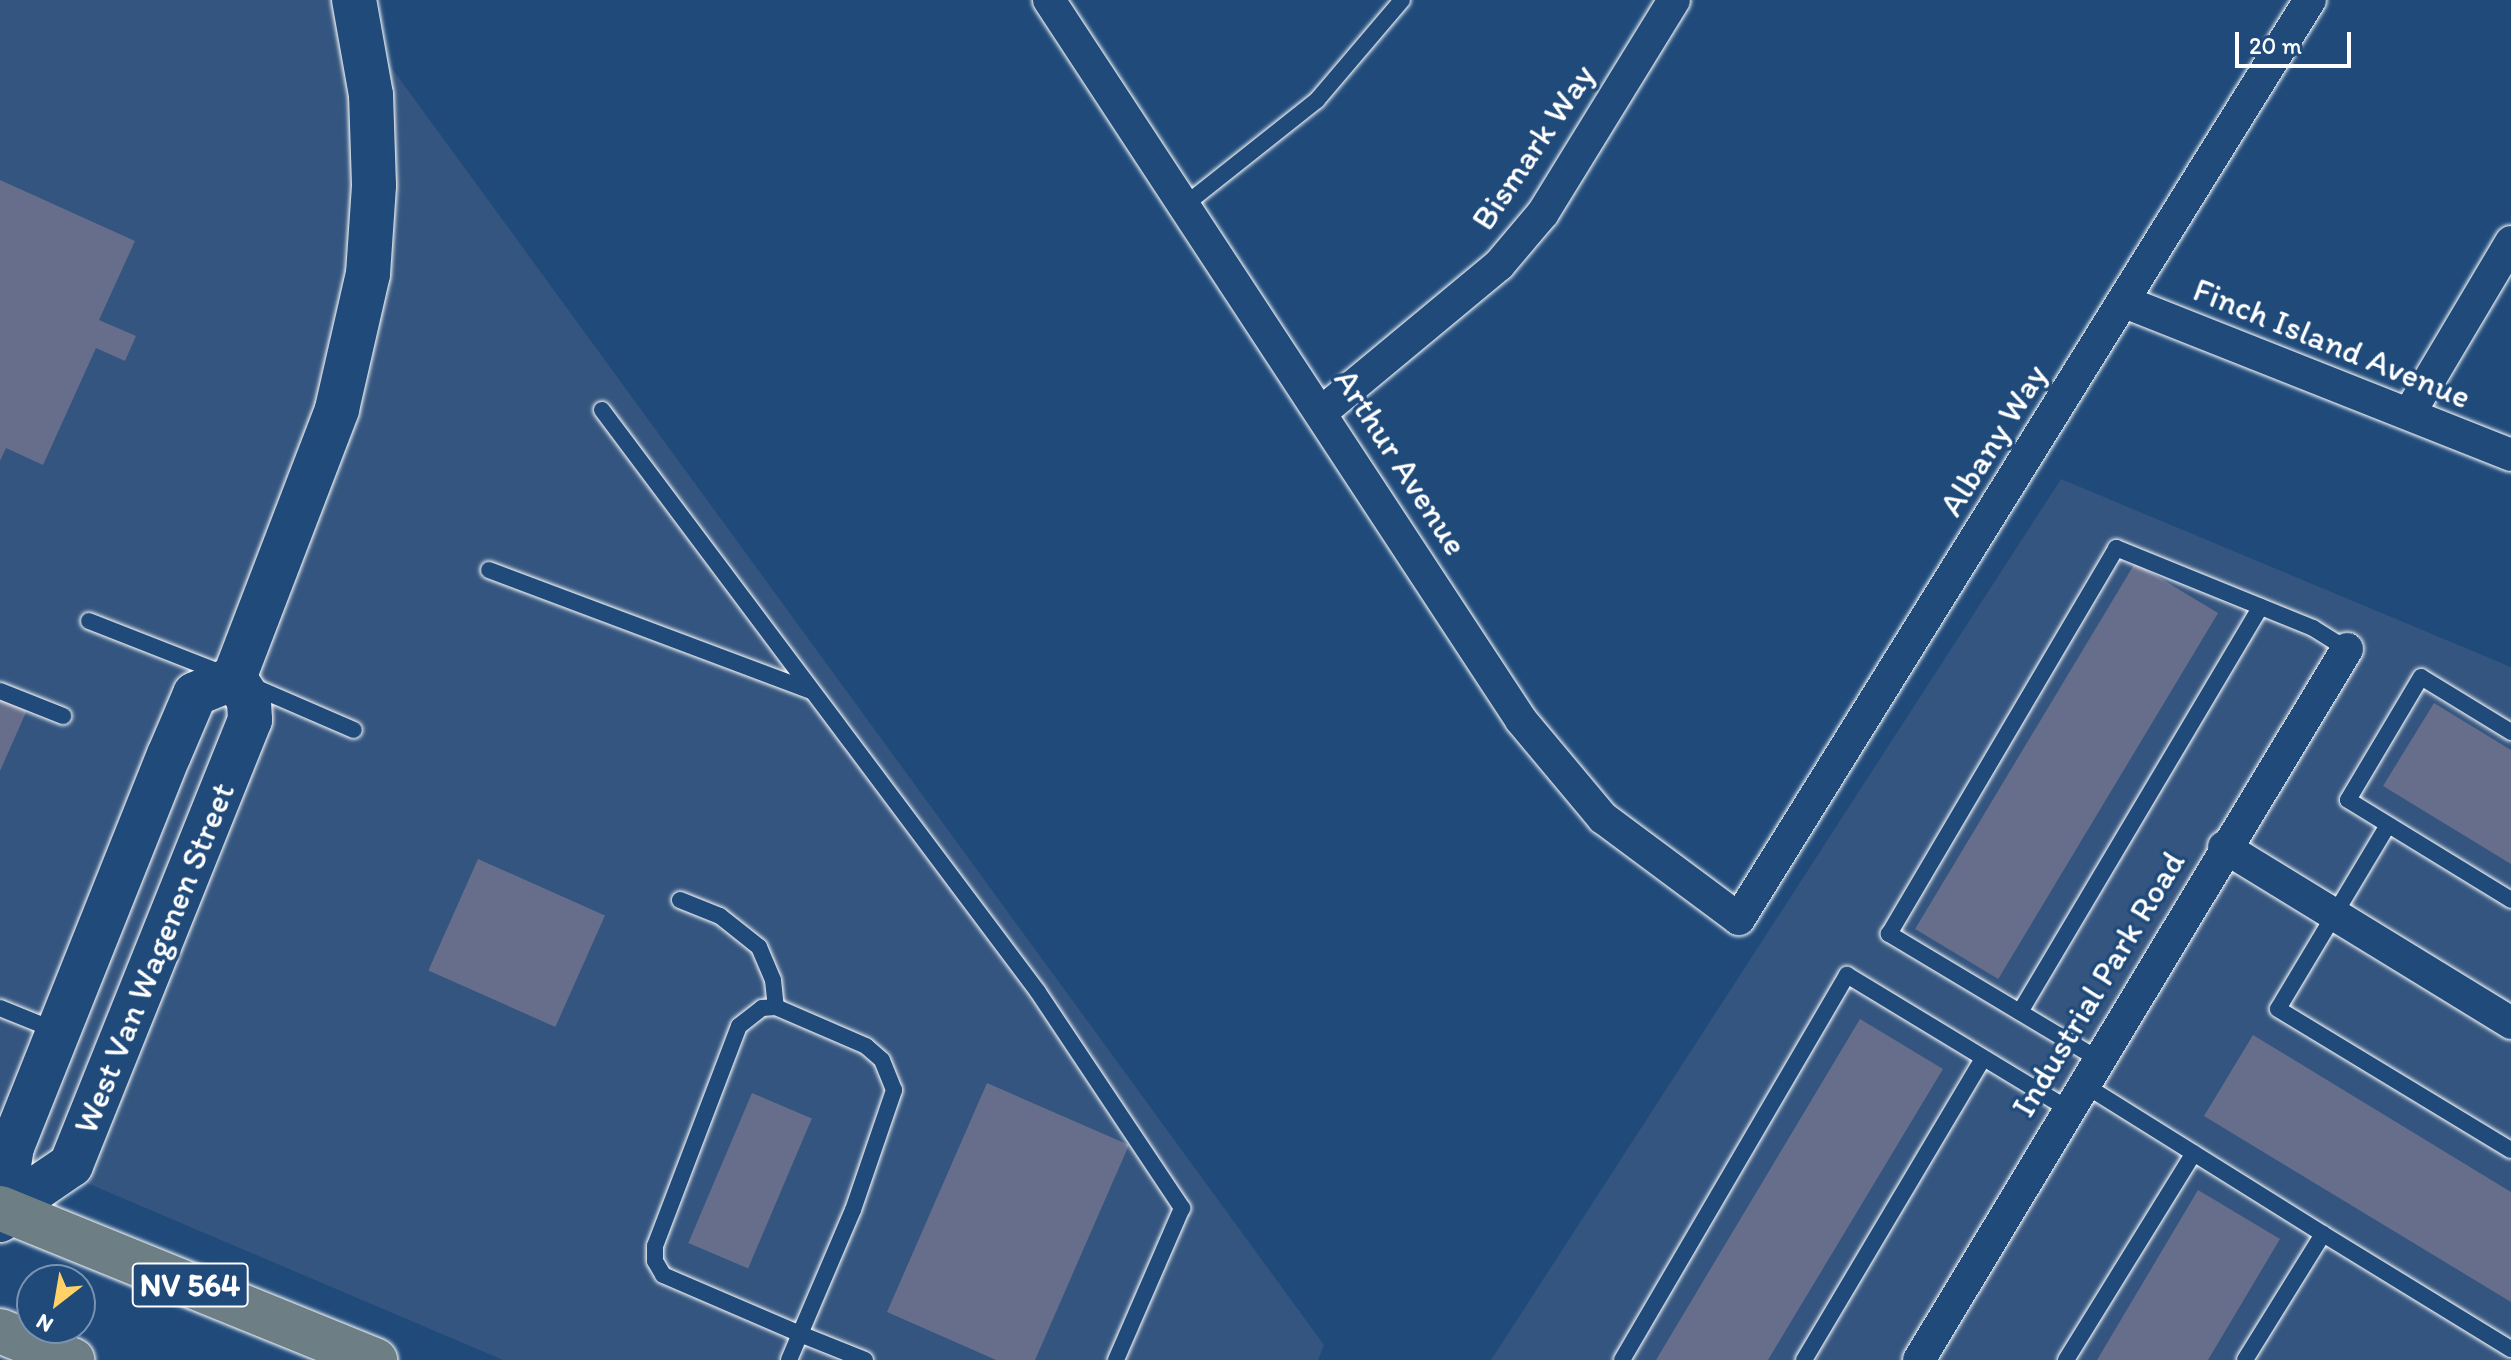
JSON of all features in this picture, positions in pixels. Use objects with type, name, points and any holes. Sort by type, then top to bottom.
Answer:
[{"type":"main road","points":[[234,678],[337,409],[368,274],[374,185],[371,95],[354,0]]},
{"type":"main road","name":"West Van Wagenen Street","points":[[234,678],[249,700],[250,720],[71,1165],[2,1213],[12,1147],[195,694],[234,678]]},
{"type":"main road","name":"NV 564","points":[[2,1213],[375,1360]]},
{"type":"main road","points":[[0,1331],[72,1360]]},
{"type":"street","name":"Arthur Avenue","points":[[1049,0],[1323,411],[1521,720],[1603,818],[1739,919]]},
{"type":"street","name":"Bismark Way","points":[[1323,411],[1499,265],[1543,213],[1674,0]]},
{"type":"street","name":"Albany Way","points":[[1739,919],[2310,0]]},
{"type":"street","points":[[2409,414],[2511,242]]},
{"type":"street","name":"Finch Island Avenue","points":[[2125,302],[2511,455]]},
{"type":"street","name":"Industrial Park Road","points":[[1919,1360],[2224,847],[2347,649]]},
{"type":"street","points":[[2224,847],[2511,1023]]},
{"type":"lane","points":[[1186,204],[1317,100],[1402,0]]},
{"type":"lane","points":[[602,410],[1038,992],[1182,1208],[1116,1360]]},
{"type":"lane","points":[[2347,649],[2260,607],[2116,548],[1889,934],[2020,1012],[2083,1084],[2511,1349]]},
{"type":"lane","points":[[489,570],[812,691]]},
{"type":"lane","points":[[2020,1012],[2260,607]]},
{"type":"lane","points":[[89,621],[234,678],[354,730]]},
{"type":"lane","points":[[2511,732],[2421,677],[2348,800],[2511,900]]},
{"type":"lane","points":[[0,691],[63,716]]},
{"type":"lane","points":[[2388,825],[2278,1009],[2511,1150]]},
{"type":"lane","points":[[680,900],[720,916],[752,939],[773,980],[776,1007]]},
{"type":"lane","points":[[1622,1360],[1847,975],[1983,1058],[2083,1084]]},
{"type":"lane","points":[[789,1360],[800,1334],[853,1210],[894,1090],[882,1060],[866,1046],[776,1007],[750,1014],[739,1026],[655,1246],[655,1261],[663,1275],[800,1334],[865,1360]]},
{"type":"lane","points":[[0,1008],[58,1031]]},
{"type":"lane","points":[[1804,1360],[1983,1058]]},
{"type":"lane","points":[[2066,1360],[2194,1153]]},
{"type":"lane","points":[[2245,1360],[2323,1234]]},
{"type":"shaded area","points":[[0,0],[342,0],[1324,1345],[1318,1360],[503,1360],[0,1146]]},
{"type":"shaded area","points":[[2061,479],[2511,667],[2511,1360],[1491,1360]]},
{"type":"building","points":[[0,180],[135,241],[99,320],[136,336],[125,361],[96,348],[43,465],[6,448],[0,461]]},
{"type":"building","points":[[2135,563],[2218,613],[1998,979],[1915,929]]},
{"type":"building","points":[[0,698],[27,710],[0,771]]},
{"type":"building","points":[[2434,703],[2511,750],[2511,864],[2383,786]]},
{"type":"building","points":[[478,859],[605,916],[555,1027],[428,970]]},
{"type":"building","points":[[1860,1019],[1943,1069],[1768,1360],[1656,1360]]},
{"type":"building","points":[[2253,1035],[2511,1192],[2511,1302],[2204,1116]]},
{"type":"building","points":[[987,1083],[1129,1145],[1035,1360],[996,1360],[887,1312]]},
{"type":"building","points":[[752,1093],[812,1118],[748,1268],[688,1243]]},
{"type":"building","points":[[2198,1190],[2280,1239],[2208,1360],[2097,1360]]}]
